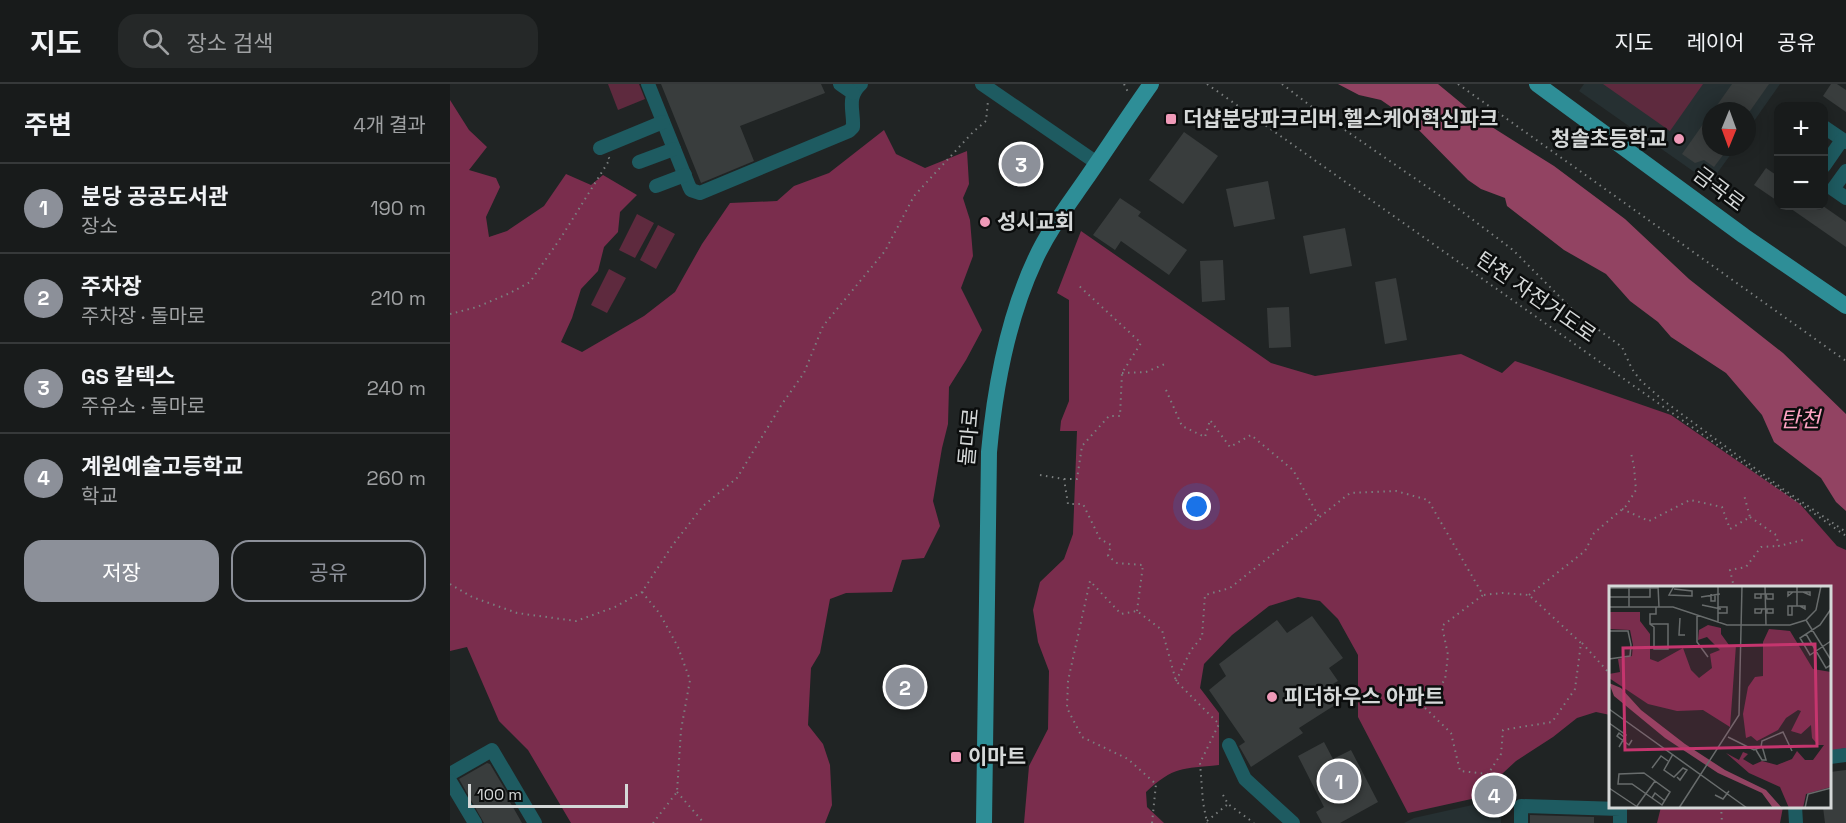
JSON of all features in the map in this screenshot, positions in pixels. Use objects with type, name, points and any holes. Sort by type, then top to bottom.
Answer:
[{"type":"main road","name":"금곡로","points":[[1538,84],[1744,236],[1846,306]]},
{"type":"main road","name":"돌마로","points":[[984,823],[988,452],[995,398],[1011,322],[1035,260],[1050,230],[1148,89]]},
{"type":"street","points":[[648,84],[692,190],[700,193],[849,131],[852,127],[850,103],[857,89],[840,84]]},
{"type":"street","points":[[986,86],[1097,163]]},
{"type":"street","points":[[600,148],[663,122]]},
{"type":"street","points":[[1828,130],[1844,141],[1828,161]]},
{"type":"street","points":[[639,162],[674,148]]},
{"type":"street","points":[[1845,174],[1828,186],[1846,198]]},
{"type":"street","points":[[656,186],[685,175]]},
{"type":"street","points":[[1229,745],[1245,779],[1274,809],[1293,823]]},
{"type":"street","points":[[450,774],[492,750],[531,817]]},
{"type":"street","points":[[1831,757],[1846,755]]},
{"type":"street","points":[[450,781],[474,823]]},
{"type":"street","points":[[1521,823],[1521,806],[1620,809],[1620,823]]},
{"type":"street","points":[[1795,808],[1796,823]]},
{"type":"path","name":"탄천 자전거도로","points":[[1207,84],[1846,536]]},
{"type":"path","points":[[1282,84],[1514,250],[1577,314],[1622,347],[1632,369],[1641,381],[1783,489],[1846,532]]},
{"type":"path","points":[[1458,84],[1846,361]]},
{"type":"path","points":[[450,584],[472,597],[517,614],[576,621],[615,607],[642,592],[672,546],[703,506],[737,478],[804,373],[823,326],[885,251],[914,196],[986,121],[986,86]]},
{"type":"path","points":[[450,314],[477,307],[530,282],[610,159],[600,148]]},
{"type":"path","points":[[1040,475],[1077,479],[1082,446],[1109,416],[1120,416],[1122,373],[1141,343],[1077,284]]},
{"type":"path","points":[[1122,373],[1146,372],[1166,364]]},
{"type":"path","points":[[1166,390],[1182,426],[1205,437],[1210,420],[1230,447],[1251,435],[1293,471],[1320,518]]},
{"type":"path","points":[[1529,595],[1585,551],[1594,533],[1622,509],[1636,490],[1635,467],[1631,453]]},
{"type":"path","points":[[1064,479],[1068,504],[1083,504],[1100,539],[1111,545],[1107,556],[1117,563],[1143,565],[1137,611]]},
{"type":"path","points":[[1176,681],[1191,650],[1203,638],[1205,595],[1230,588],[1350,493],[1396,490],[1428,500],[1483,595]]},
{"type":"path","points":[[1744,495],[1750,517],[1776,536],[1779,546]]},
{"type":"path","points":[[1622,509],[1649,521],[1690,500],[1722,507],[1730,529],[1750,517]]},
{"type":"path","points":[[1730,586],[1732,583],[1730,570],[1746,567],[1761,547],[1779,546],[1803,540]]},
{"type":"path","points":[[1152,823],[1156,783],[1128,759],[1082,737],[1067,708],[1068,681],[1090,581],[1121,614],[1137,611],[1162,630],[1176,681],[1219,724],[1200,763],[1207,822],[1228,804]]},
{"type":"path","points":[[642,592],[660,614],[678,647],[690,680],[681,730],[677,792],[653,823]]},
{"type":"path","points":[[1581,643],[1575,689],[1552,722],[1503,730],[1501,754],[1488,774],[1460,771],[1451,733],[1422,705],[1445,680],[1448,655],[1442,626],[1483,595],[1502,592],[1529,595],[1581,643],[1609,672]]},
{"type":"path","points":[[677,792],[704,823]]},
{"type":"path","points":[[1223,795],[1228,804],[1254,823]]},
{"type":"path","points":[[1721,808],[1722,823]]},
{"type":"shaded area","points":[[608,84],[639,84],[645,99],[618,110]]},
{"type":"shaded area","name":"청솔초등학교","points":[[1584,84],[1780,84],[1756,118],[1756,102],[1702,102],[1702,156],[1730,156],[1710,183],[1579,91]]},
{"type":"shaded area","points":[[1603,84],[1703,84],[1670,131]]},
{"type":"shaded area","points":[[450,100],[469,130],[487,147],[469,170],[496,178],[500,187],[486,217],[489,237],[507,231],[544,206],[566,174],[591,185],[603,175],[637,195],[620,212],[618,232],[604,247],[598,271],[581,289],[572,318],[561,342],[582,352],[644,316],[675,292],[702,244],[730,203],[777,201],[794,186],[829,173],[884,130],[896,154],[925,168],[967,151],[969,184],[963,198],[970,220],[973,256],[961,288],[982,330],[949,387],[948,424],[933,501],[940,526],[924,558],[902,560],[892,592],[846,593],[830,599],[820,653],[811,668],[808,725],[823,744],[830,765],[832,805],[825,823],[571,823],[528,750],[499,721],[467,647],[450,651]]},
{"type":"shaded area","points":[[637,214],[654,223],[635,258],[619,250]]},
{"type":"shaded area","points":[[658,225],[675,234],[656,269],[640,260]]},
{"type":"shaded area","points":[[1081,231],[1271,363],[1315,376],[1461,354],[1502,373],[1515,361],[1671,415],[1800,504],[1837,546],[1846,550],[1846,748],[1831,751],[1831,586],[1609,586],[1609,715],[1596,712],[1577,718],[1516,761],[1476,798],[1408,813],[1358,717],[1358,655],[1338,619],[1320,601],[1298,597],[1269,606],[1232,635],[1204,664],[1200,688],[1219,713],[1219,765],[1179,770],[1164,777],[1146,792],[1147,807],[1164,823],[1024,823],[1029,766],[1048,729],[1049,671],[1038,642],[1033,610],[1040,582],[1064,559],[1073,534],[1077,431],[1060,431],[1061,421],[1069,401],[1069,300],[1057,293]]},
{"type":"shaded area","points":[[609,269],[626,278],[607,313],[591,305]]},
{"type":"shaded area","points":[[1502,785],[1501,823],[1404,823],[1414,818],[1477,804],[1494,787]]},
{"type":"shaded area","points":[[1661,808],[1783,808],[1780,823],[1657,823]]},
{"type":"water","name":"탄천","points":[[1338,84],[1438,84],[1484,122],[1554,166],[1625,219],[1689,279],[1783,353],[1846,414],[1846,511],[1836,502],[1821,478],[1774,442],[1762,415],[1726,373],[1671,337],[1658,322],[1630,301],[1606,274],[1564,250],[1507,206],[1505,198],[1481,189],[1468,180],[1407,118],[1381,100],[1359,95]]},
{"type":"building","points":[[661,84],[821,84],[825,93],[740,126],[754,161],[701,183]]},
{"type":"building","points":[[1732,84],[1769,84],[1756,102],[1719,102]]},
{"type":"building","points":[[1831,84],[1837,84],[1846,90],[1846,112],[1823,96]]},
{"type":"building","points":[[1702,126],[1702,156],[1722,156],[1714,167],[1704,160],[1695,163],[1682,154]]},
{"type":"building","points":[[1184,132],[1218,156],[1183,204],[1149,180]]},
{"type":"building","points":[[1766,168],[1774,174],[1774,199],[1754,185]]},
{"type":"building","points":[[1268,181],[1275,219],[1234,227],[1226,189]]},
{"type":"building","points":[[1120,198],[1141,212],[1138,216],[1187,250],[1169,275],[1121,241],[1115,250],[1093,235]]},
{"type":"building","points":[[1828,209],[1846,222],[1846,247],[1793,210]]},
{"type":"building","points":[[1345,228],[1352,266],[1310,274],[1303,236]]},
{"type":"building","points":[[1223,260],[1225,300],[1202,302],[1200,261]]},
{"type":"building","points":[[1396,278],[1407,340],[1385,344],[1375,282]]},
{"type":"building","points":[[1289,307],[1291,347],[1269,348],[1267,308]]},
{"type":"building","name":"피더하우스 아파트","points":[[1312,616],[1343,658],[1329,668],[1338,681],[1324,689],[1335,705],[1299,728],[1303,733],[1251,767],[1239,746],[1245,742],[1209,690],[1226,676],[1219,664],[1277,620],[1287,633]]},
{"type":"building","points":[[1324,742],[1333,759],[1351,750],[1378,802],[1340,823],[1322,823],[1316,812],[1324,807],[1298,756]]},
{"type":"building","points":[[487,763],[490,764],[512,801],[510,802],[522,823],[484,823],[459,779]]},
{"type":"building","points":[[1846,770],[1846,823],[1825,823],[1823,808],[1831,808],[1831,772]]},
{"type":"building","points":[[1530,815],[1594,817],[1594,823],[1530,823]]},
{"type":"place","name":"더샵분당파크리버.헬스케어혁신파크","points":[[1171,119]]},
{"type":"place","name":"청솔초등학교","points":[[1679,139]]},
{"type":"place","name":"GS 칼텍스","points":[[1021,164]]},
{"type":"place","name":"성시교회","points":[[985,222]]},
{"type":"place","name":"주차장","points":[[905,687]]},
{"type":"place","name":"피더하우스 아파트","points":[[1272,697]]},
{"type":"place","name":"이마트","points":[[956,757]]},
{"type":"place","name":"분당 공공도서관","points":[[1339,781]]},
{"type":"place","name":"계원예술고등학교","points":[[1494,795]]}]
